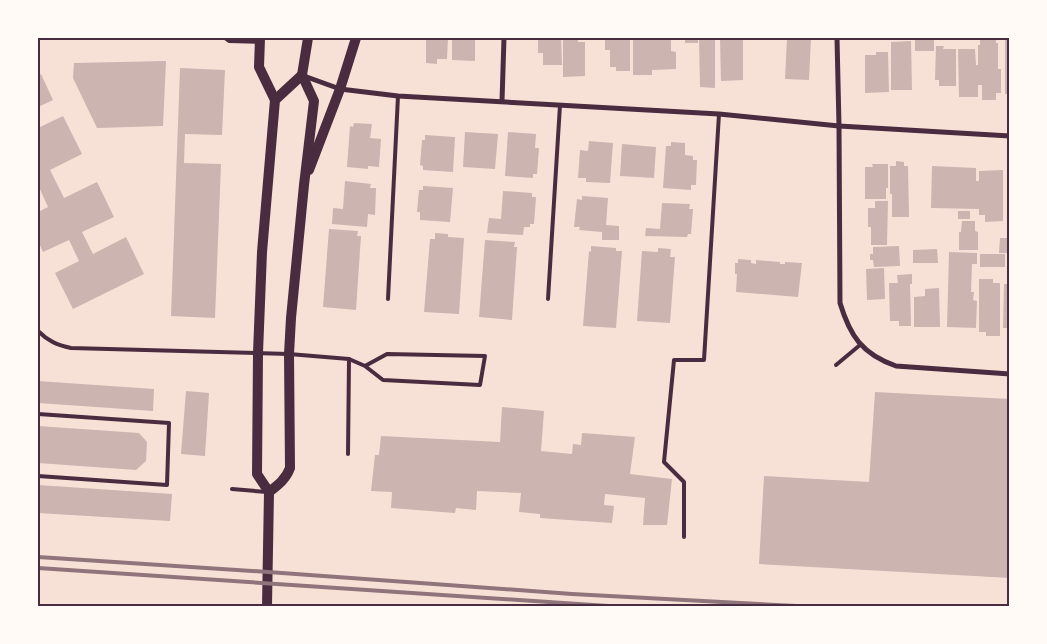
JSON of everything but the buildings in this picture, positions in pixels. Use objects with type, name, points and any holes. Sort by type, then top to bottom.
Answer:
[{"type":"main road","points":[[269,492],[282,482],[290,468],[290,354],[304,185],[314,101],[302,75],[308,38]]},
{"type":"main road","points":[[304,185],[340,89],[356,38]]},
{"type":"main road","points":[[260,40],[259,67],[275,100],[262,252],[258,353],[257,474],[269,492],[267,606]]},
{"type":"main road","points":[[275,100],[302,75]]},
{"type":"street","points":[[502,101],[504,38]]},
{"type":"street","points":[[837,38],[840,303],[852,334],[860,345],[872,355],[883,362],[896,366],[1010,374]]},
{"type":"street","points":[[302,75],[340,89],[398,96],[719,114],[839,126],[1010,136]]},
{"type":"lane","points":[[225,38],[229,41],[260,40]]},
{"type":"lane","points":[[388,299],[398,96]]},
{"type":"lane","points":[[548,299],[560,106]]},
{"type":"lane","points":[[684,537],[684,482],[664,462],[674,360],[704,360],[719,114]]},
{"type":"lane","points":[[38,332],[58,346],[71,348],[290,354],[350,359],[365,366],[383,380],[480,385],[485,356],[387,354],[365,366]]},
{"type":"lane","points":[[836,365],[860,345]]},
{"type":"lane","points":[[348,454],[350,359]]},
{"type":"lane","points":[[38,414],[169,423],[166,485],[38,476]]},
{"type":"lane","points":[[232,489],[269,492]]},
{"type":"railway","points":[[38,557],[572,594],[796,606]]},
{"type":"railway","points":[[38,568],[608,606]]}]
